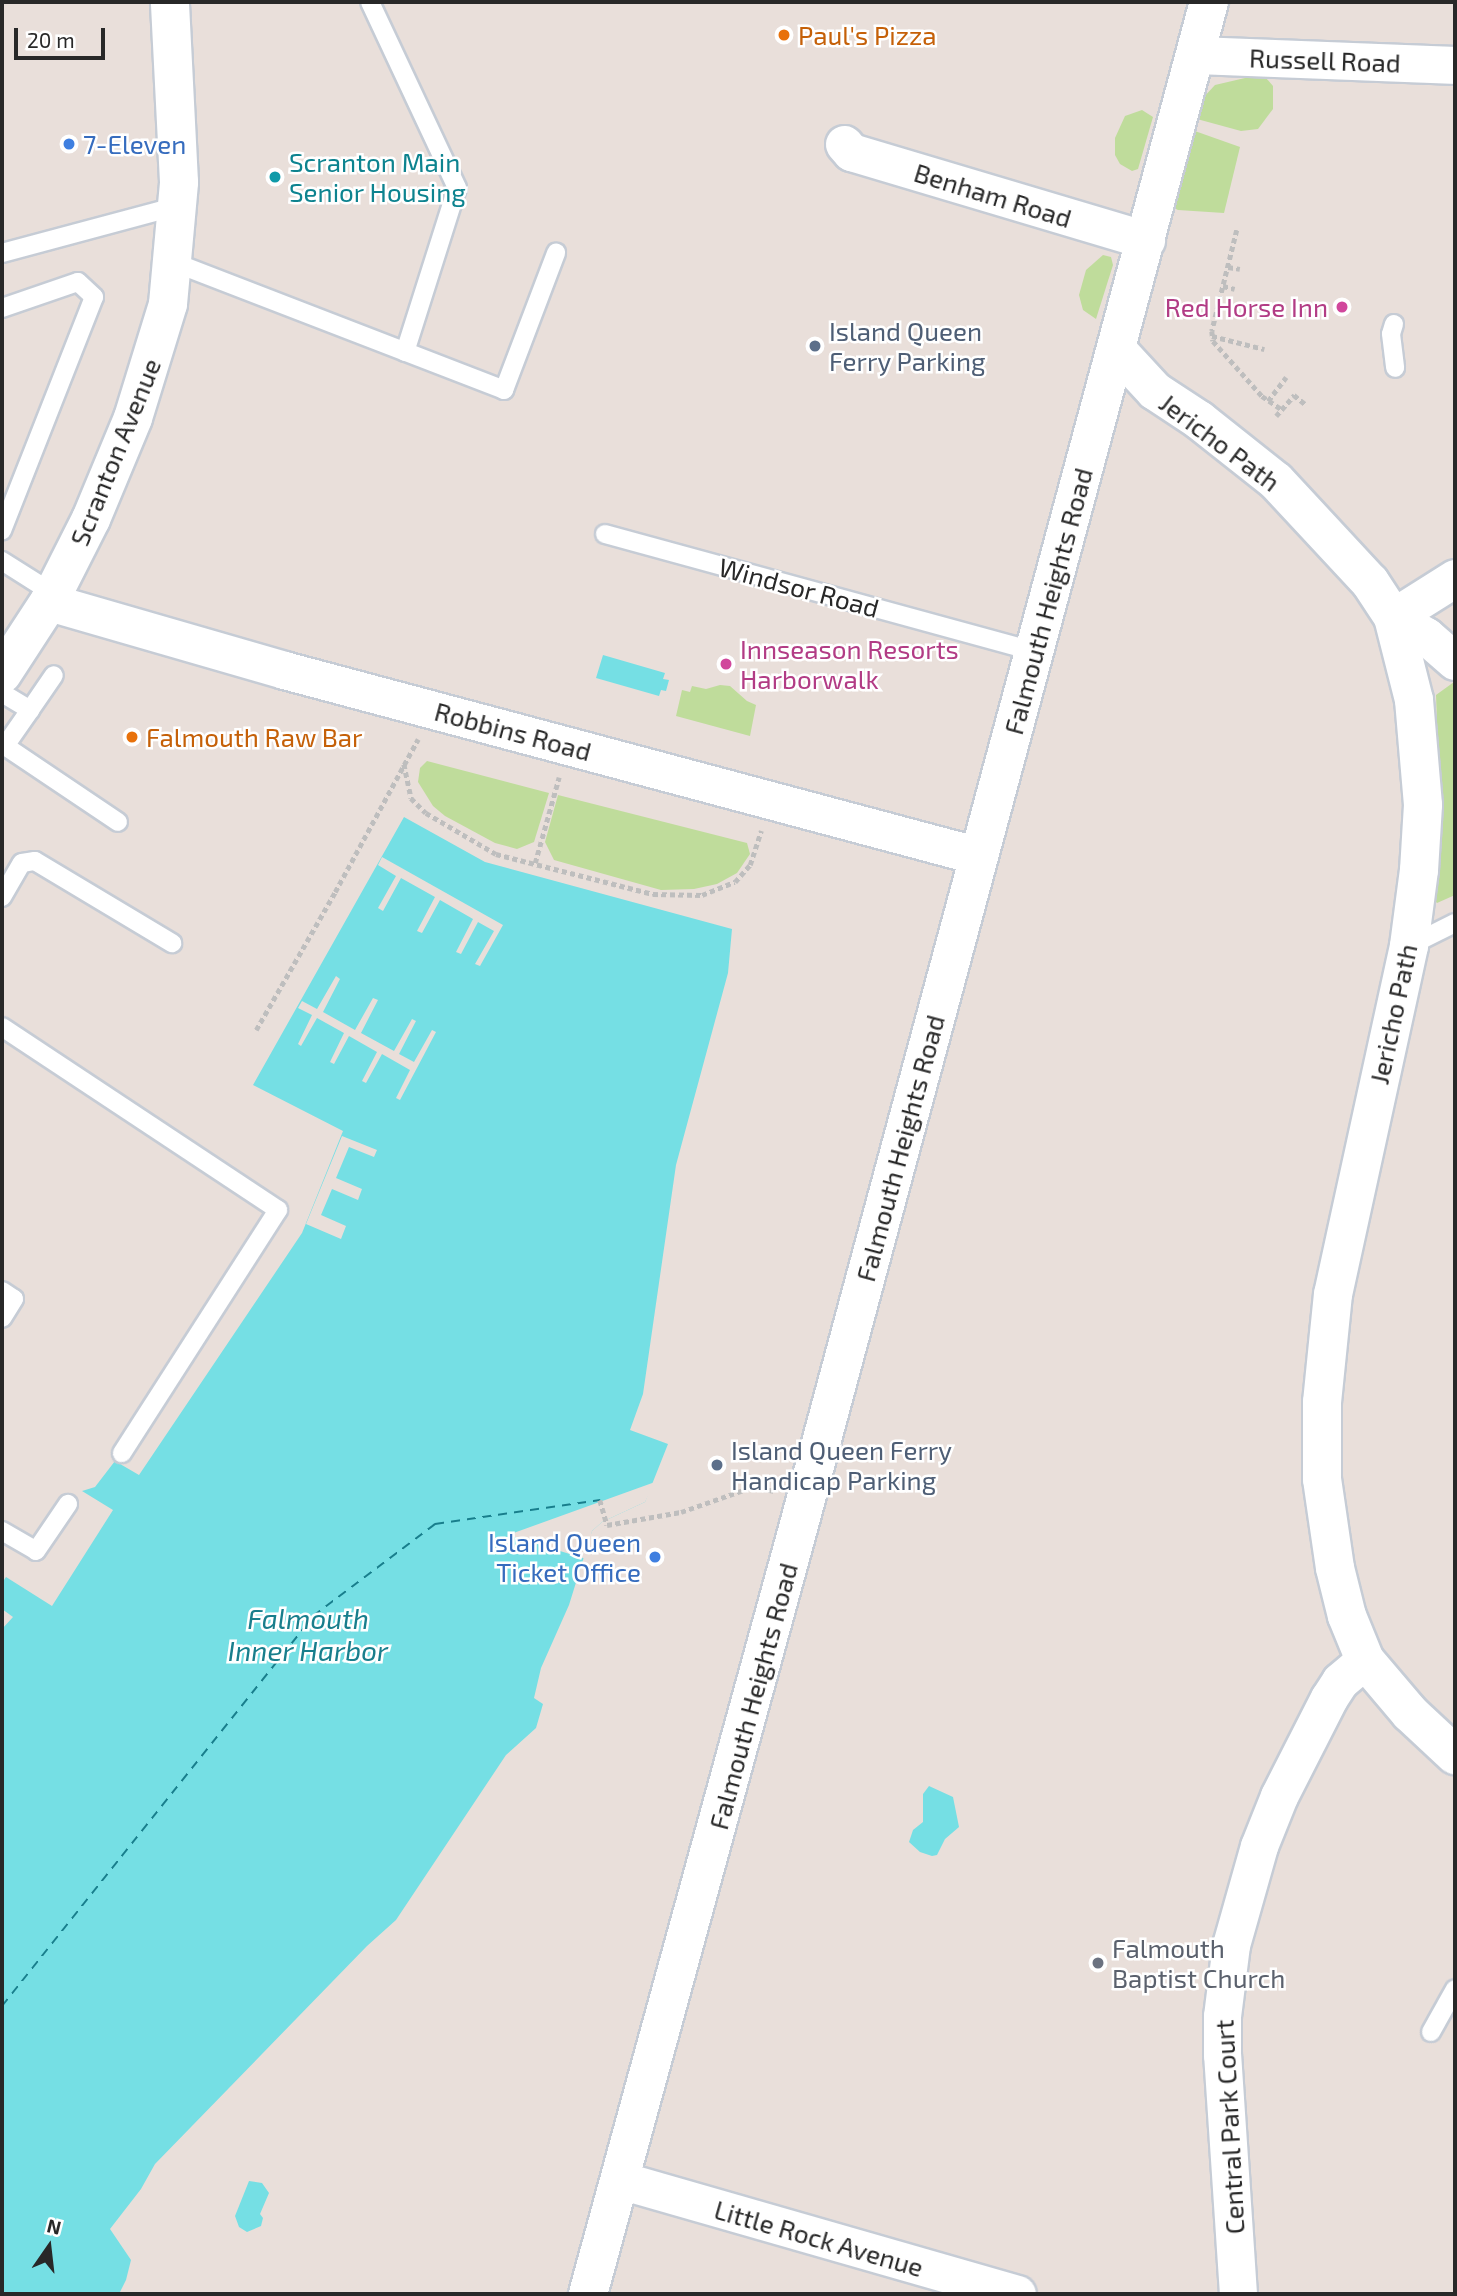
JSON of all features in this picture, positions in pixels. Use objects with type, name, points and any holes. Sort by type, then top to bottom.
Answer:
[{"type":"main road","name":"Scranton Avenue","points":[[2,674],[52,598],[91,519],[133,418],[159,338],[173,262],[178,206],[170,2]]},
{"type":"main road","name":"Falmouth Heights Road","points":[[588,2294],[1117,350],[1209,2]]},
{"type":"main road","name":"Jericho Path","points":[[1117,350],[1155,391],[1199,420],[1276,481],[1370,582],[1393,617],[1414,700],[1421,761],[1419,870],[1409,946],[1333,1294],[1322,1402],[1322,1479],[1326,1522],[1347,1616],[1365,1660],[1410,1713],[1455,1755]]},
{"type":"street","name":"Russell Road","points":[[1195,55],[1455,65]]},
{"type":"street","name":"Benham Road","points":[[844,144],[851,152],[1146,240]]},
{"type":"street","points":[[1455,578],[1393,617],[1426,636],[1455,661]]},
{"type":"street","name":"Robbins Road","points":[[52,598],[433,710],[979,856]]},
{"type":"street","name":"Central Park Court","points":[[1238,2294],[1222,2056],[1224,1997],[1231,1945],[1259,1846],[1279,1796],[1329,1698],[1340,1681],[1365,1660]]},
{"type":"street","name":"Little Rock Avenue","points":[[620,2180],[962,2287],[1017,2294]]},
{"type":"lane","points":[[370,2],[457,188],[405,352]]},
{"type":"lane","points":[[2,253],[178,206]]},
{"type":"lane","points":[[173,262],[504,390],[556,253]]},
{"type":"lane","points":[[2,308],[78,282],[94,298],[2,530]]},
{"type":"lane","points":[[1394,324],[1391,334],[1395,368]]},
{"type":"lane","name":"Windsor Road","points":[[605,534],[1034,651]]},
{"type":"lane","points":[[2,561],[52,598]]},
{"type":"lane","points":[[54,675],[5,746],[118,822]]},
{"type":"lane","points":[[2,692],[30,710]]},
{"type":"lane","points":[[2,897],[22,863],[35,861],[172,943]]},
{"type":"lane","points":[[1409,946],[1455,923]]},
{"type":"lane","points":[[2,1027],[278,1210],[122,1453]]},
{"type":"lane","points":[[2,1291],[14,1299],[2,1318]]},
{"type":"lane","points":[[2,1531],[36,1551],[68,1504]]},
{"type":"lane","points":[[1431,2032],[1455,1989]]},
{"type":"path","points":[[1237,230],[1212,336],[1216,345],[1268,401],[1282,409]]},
{"type":"path","points":[[1228,267],[1240,269]]},
{"type":"path","points":[[1223,286],[1235,289]]},
{"type":"path","points":[[1212,336],[1264,349]]},
{"type":"path","points":[[1268,401],[1286,377]]},
{"type":"path","points":[[1276,416],[1294,395],[1305,404]]},
{"type":"path","points":[[256,1030],[433,710]]},
{"type":"path","points":[[535,863],[568,746]]},
{"type":"path","points":[[404,764],[411,798],[426,813],[496,854],[653,894],[702,895],[725,888],[745,874],[755,856],[769,799]]},
{"type":"path","points":[[600,1500],[607,1525],[681,1511],[752,1487],[785,1494]]},
{"type":"green space","points":[[1245,78],[1266,78],[1273,86],[1273,109],[1258,129],[1241,131],[1197,119],[1202,99],[1215,85]]},
{"type":"green space","points":[[1142,110],[1153,117],[1138,169],[1132,171],[1120,164],[1115,155],[1115,138],[1125,116]]},
{"type":"green space","points":[[1192,130],[1240,147],[1224,213],[1178,210],[1172,207]]},
{"type":"green space","points":[[1103,255],[1111,257],[1113,265],[1096,319],[1083,310],[1079,295],[1086,270]]},
{"type":"green space","points":[[1454,682],[1455,895],[1437,903],[1430,895],[1439,776],[1436,695]]},
{"type":"green space","points":[[720,685],[730,686],[756,705],[750,736],[676,716],[682,690],[690,692],[692,686],[706,689]]},
{"type":"green space","points":[[427,761],[549,793],[534,842],[517,849],[495,843],[445,816],[433,806],[418,782],[420,768]]},
{"type":"green space","points":[[558,795],[747,843],[750,854],[737,873],[717,884],[694,889],[661,890],[554,860],[545,842]]},
{"type":"water","points":[[603,655],[665,673],[663,679],[669,680],[666,691],[661,690],[659,696],[596,678]]},
{"type":"water","name":"Falmouth Inner Harbor","points":[[404,817],[485,862],[732,929],[728,973],[676,1165],[643,1394],[630,1430],[668,1444],[645,1502],[602,1522],[592,1531],[569,1605],[541,1668],[534,1698],[543,1704],[536,1728],[506,1755],[396,1920],[367,1946],[155,2164],[141,2189],[110,2229],[131,2260],[119,2294],[2,2294],[2,1629],[13,1617],[2,1609],[2,1583],[6,1577],[52,1606],[113,1510],[82,1491],[95,1487],[115,1461],[139,1475],[302,1233],[343,1131],[253,1085]]},
{"type":"water","points":[[929,1786],[953,1797],[959,1827],[945,1839],[937,1855],[932,1856],[920,1852],[909,1842],[913,1830],[923,1822],[923,1794]]},
{"type":"water","points":[[249,2181],[262,2183],[269,2193],[260,2214],[263,2218],[261,2226],[247,2232],[239,2227],[235,2216]]},
{"type":"pier","points":[[382,857],[503,925],[480,966],[475,964],[494,931],[478,922],[461,954],[456,952],[473,919],[440,900],[422,933],[417,931],[435,897],[401,878],[383,911],[378,908],[396,876],[378,865]]},
{"type":"pier","points":[[336,976],[340,979],[323,1012],[355,1030],[373,998],[378,1000],[361,1033],[394,1051],[412,1019],[416,1021],[399,1054],[414,1062],[432,1030],[436,1032],[400,1100],[396,1098],[410,1070],[382,1054],[366,1083],[362,1081],[377,1052],[349,1036],[334,1064],[330,1062],[344,1033],[317,1018],[301,1046],[298,1044],[312,1015],[298,1008],[302,1001],[317,1009]]},
{"type":"pier","points":[[342,1136],[377,1150],[374,1157],[349,1147],[336,1178],[362,1189],[358,1200],[332,1189],[321,1215],[346,1226],[341,1239],[306,1224]]},
{"type":"pier","points":[[655,1482],[645,1502],[602,1522],[592,1531],[586,1559],[508,1535]]},
{"type":"ferry route","points":[[2,2006],[313,1616],[435,1524],[600,1500]]},
{"type":"place","name":"Paul's Pizza","points":[[784,35]]},
{"type":"place","name":"7-Eleven","points":[[69,144]]},
{"type":"place","name":"Scranton Main Senior Housing","points":[[275,177]]},
{"type":"place","name":"Red Horse Inn","points":[[1342,307]]},
{"type":"place","name":"Island Queen Ferry Parking","points":[[815,346]]},
{"type":"place","name":"Innseason Resorts Harborwalk","points":[[726,664]]},
{"type":"place","name":"Falmouth Raw Bar","points":[[132,737]]},
{"type":"place","name":"Island Queen Ferry Handicap Parking","points":[[717,1465]]},
{"type":"place","name":"Island Queen Ticket Office","points":[[655,1557]]},
{"type":"place","name":"Falmouth Baptist Church","points":[[1098,1963]]}]
